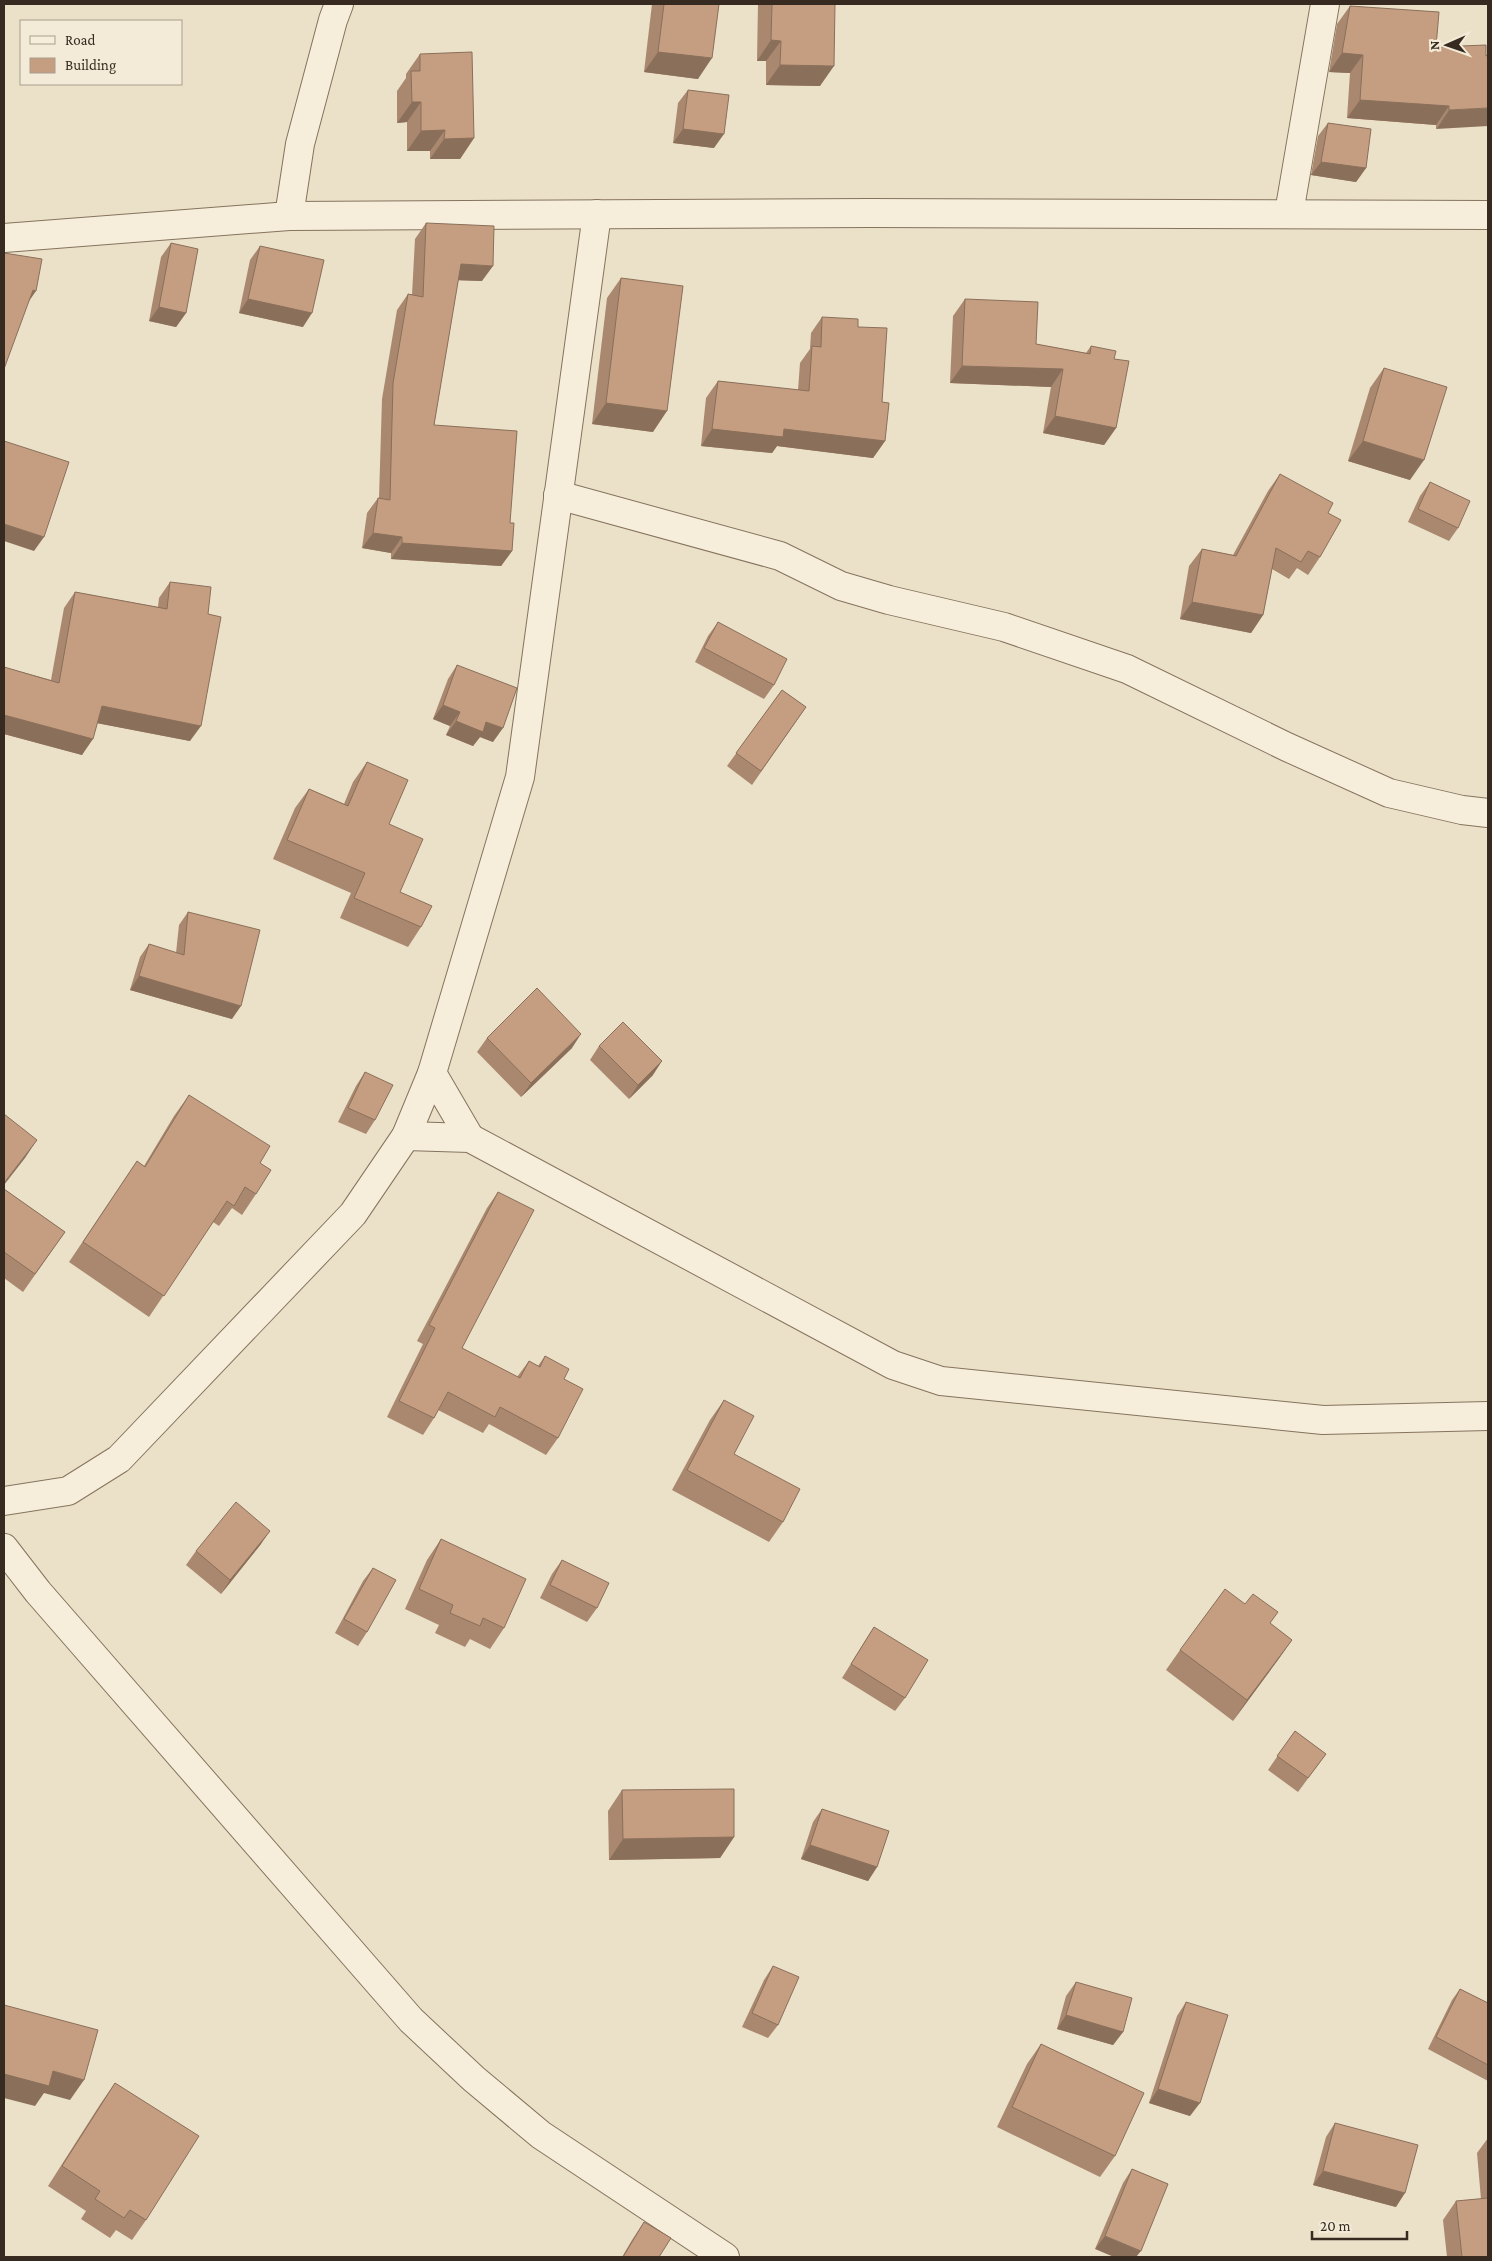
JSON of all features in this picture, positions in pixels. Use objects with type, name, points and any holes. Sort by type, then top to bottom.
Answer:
[{"type":"street","points":[[289,216],[300,144],[339,4]]},
{"type":"street","points":[[1289,213],[1326,4]]},
{"type":"street","points":[[4,238],[289,216],[1289,213],[1488,215]]},
{"type":"street","points":[[4,1501],[68,1491],[119,1459],[353,1214],[406,1136],[432,1074],[520,777],[597,214]]},
{"type":"street","points":[[558,495],[780,556],[842,586],[889,600],[1004,627],[1127,669],[1287,747],[1390,793],[1462,810],[1488,813]]},
{"type":"street","points":[[432,1074],[470,1138]]},
{"type":"street","points":[[406,1136],[470,1138],[893,1365],[941,1381],[1323,1420],[1488,1416]]},
{"type":"street","points":[[4,1548],[38,1592],[411,2020],[474,2079],[541,2135],[725,2257]]},
{"type":"building","points":[[664,4],[719,4],[712,58],[658,52]]},
{"type":"building","points":[[772,4],[835,4],[834,66],[780,65],[781,41],[771,40]]},
{"type":"building","points":[[1350,6],[1439,12],[1436,47],[1486,45],[1486,56],[1488,55],[1488,108],[1449,110],[1449,106],[1360,100],[1363,55],[1342,53]]},
{"type":"building","points":[[472,52],[474,138],[444,139],[445,130],[421,131],[421,102],[412,102],[411,71],[420,71],[420,54]]},
{"type":"building","points":[[688,90],[729,95],[724,134],[683,129]]},
{"type":"building","points":[[1328,123],[1371,129],[1366,168],[1321,162]]},
{"type":"building","points":[[426,223],[494,226],[493,266],[461,264],[434,425],[517,431],[510,523],[514,523],[512,551],[402,543],[402,537],[373,533],[378,498],[390,500],[393,383],[408,294],[423,297]]},
{"type":"building","points":[[171,243],[198,249],[186,313],[159,307]]},
{"type":"building","points":[[260,246],[324,260],[312,313],[248,299]]},
{"type":"building","points":[[4,253],[42,259],[36,291],[33,290],[4,369]]},
{"type":"building","points":[[621,278],[683,286],[667,411],[606,403]]},
{"type":"building","points":[[965,299],[1038,302],[1036,344],[1090,354],[1091,346],[1116,351],[1114,359],[1129,361],[1116,428],[1055,416],[1063,369],[962,366]]},
{"type":"building","points":[[822,317],[858,319],[858,327],[887,328],[882,402],[889,403],[885,441],[784,429],[783,437],[712,429],[718,381],[809,391],[812,346],[821,347]]},
{"type":"building","points":[[1384,368],[1447,387],[1424,460],[1363,441]]},
{"type":"building","points":[[4,441],[69,462],[44,537],[4,524]]},
{"type":"building","points":[[1280,474],[1333,503],[1328,513],[1341,520],[1320,557],[1308,551],[1301,562],[1276,548],[1263,615],[1192,602],[1202,549],[1236,556]]},
{"type":"building","points":[[1430,482],[1470,501],[1458,528],[1418,509]]},
{"type":"building","points":[[170,582],[211,587],[208,614],[221,617],[201,726],[102,706],[93,739],[4,715],[4,667],[59,683],[75,592],[167,609]]},
{"type":"building","points":[[718,622],[787,659],[774,685],[704,648]]},
{"type":"building","points":[[457,665],[517,688],[503,728],[486,722],[483,732],[456,721],[460,712],[443,705]]},
{"type":"building","points":[[782,690],[806,707],[761,771],[736,753]]},
{"type":"building","points":[[367,762],[408,780],[389,824],[423,839],[400,892],[432,906],[421,927],[354,898],[365,873],[287,840],[309,789],[348,806]]},
{"type":"building","points":[[188,912],[260,930],[241,1006],[139,976],[149,944],[184,955]]},
{"type":"building","points":[[537,988],[581,1034],[531,1083],[487,1038]]},
{"type":"building","points":[[623,1022],[662,1061],[638,1085],[599,1046]]},
{"type":"building","points":[[365,1072],[393,1085],[375,1120],[348,1108]]},
{"type":"building","points":[[189,1095],[270,1146],[260,1163],[271,1170],[256,1194],[245,1187],[234,1206],[227,1201],[164,1296],[83,1242],[137,1161],[145,1167]]},
{"type":"building","points":[[4,1114],[37,1140],[4,1183]]},
{"type":"building","points":[[4,1189],[65,1232],[35,1274],[4,1252]]},
{"type":"building","points":[[498,1192],[534,1210],[462,1348],[520,1378],[529,1361],[540,1367],[545,1356],[569,1369],[564,1379],[583,1389],[558,1438],[500,1407],[495,1417],[448,1392],[434,1418],[399,1401],[435,1328],[429,1325]]},
{"type":"building","points":[[724,1400],[754,1416],[734,1454],[800,1489],[783,1522],[687,1470]]},
{"type":"building","points":[[236,1502],[270,1531],[230,1580],[196,1551]]},
{"type":"building","points":[[441,1539],[526,1579],[504,1628],[483,1618],[480,1626],[450,1613],[453,1605],[419,1589]]},
{"type":"building","points":[[562,1560],[609,1583],[597,1608],[550,1585]]},
{"type":"building","points":[[373,1568],[396,1580],[367,1632],[344,1619]]},
{"type":"building","points":[[1225,1589],[1245,1604],[1253,1594],[1278,1612],[1270,1623],[1292,1640],[1247,1700],[1180,1650]]},
{"type":"building","points":[[874,1627],[928,1660],[905,1698],[851,1664]]},
{"type":"building","points":[[1295,1731],[1326,1754],[1308,1778],[1277,1756]]},
{"type":"building","points":[[734,1789],[734,1837],[623,1839],[622,1790]]},
{"type":"building","points":[[822,1809],[889,1831],[877,1867],[810,1845]]},
{"type":"building","points":[[773,1966],[799,1977],[778,2025],[752,2013]]},
{"type":"building","points":[[1076,1982],[1132,1998],[1123,2032],[1066,2015]]},
{"type":"building","points":[[1460,1989],[1488,2003],[1488,2065],[1436,2037]]},
{"type":"building","points":[[1186,2002],[1228,2015],[1200,2103],[1158,2089]]},
{"type":"building","points":[[4,2005],[98,2030],[84,2080],[53,2071],[49,2086],[4,2074]]},
{"type":"building","points":[[1041,2044],[1144,2093],[1115,2156],[1012,2107]]},
{"type":"building","points":[[115,2083],[199,2136],[146,2220],[130,2210],[124,2218],[95,2199],[100,2191],[62,2166]]},
{"type":"building","points":[[1335,2123],[1418,2145],[1405,2193],[1323,2171]]},
{"type":"building","points":[[1132,2169],[1168,2184],[1141,2251],[1105,2236]]},
{"type":"building","points":[[1488,2198],[1488,2257],[1462,2257],[1456,2201]]},
{"type":"building","points":[[644,2222],[671,2238],[659,2257],[623,2257]]}]
